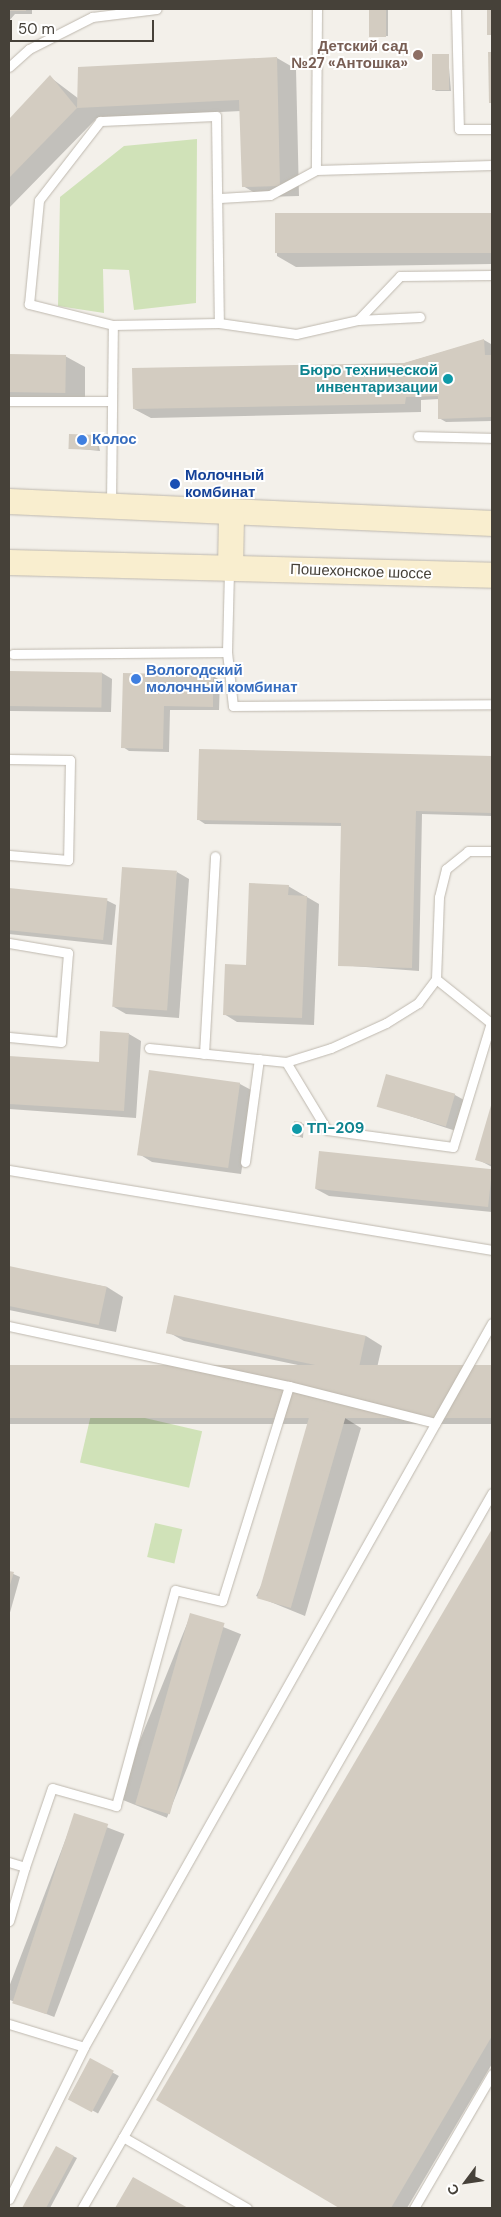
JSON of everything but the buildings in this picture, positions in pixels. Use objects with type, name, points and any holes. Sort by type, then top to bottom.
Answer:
[{"type":"main road","points":[[9,501],[231,514],[492,523]]},
{"type":"main road","points":[[230,568],[231,514]]},
{"type":"main road","name":"Пошехонское шоссе","points":[[9,562],[492,576]]},
{"type":"lane","points":[[9,67],[29,49],[92,17],[157,9]]},
{"type":"lane","points":[[316,170],[317,9]]},
{"type":"lane","points":[[456,9],[459,129],[492,129]]},
{"type":"lane","points":[[219,323],[220,198],[216,116],[100,120],[39,200],[29,304],[113,325],[219,323],[296,334],[358,320],[420,317]]},
{"type":"lane","points":[[220,198],[270,195],[316,170],[492,165]]},
{"type":"lane","points":[[358,320],[400,276],[492,275]]},
{"type":"lane","points":[[111,507],[113,325]]},
{"type":"lane","points":[[9,401],[112,401]]},
{"type":"lane","points":[[418,436],[492,438]]},
{"type":"lane","points":[[230,568],[227,652],[233,706],[492,704]]},
{"type":"lane","points":[[13,654],[227,652]]},
{"type":"lane","points":[[9,759],[70,760],[68,860],[9,855]]},
{"type":"lane","points":[[148,1048],[286,1062],[332,1048],[386,1023],[418,1003],[436,979],[439,897],[446,869],[468,850],[492,850]]},
{"type":"lane","points":[[204,1054],[215,856]]},
{"type":"lane","points":[[9,942],[68,953],[61,1042],[9,1037]]},
{"type":"lane","points":[[286,1062],[327,1130],[453,1147],[492,1024],[436,979]]},
{"type":"lane","points":[[245,1162],[259,1059]]},
{"type":"lane","points":[[9,1170],[492,1250]]},
{"type":"lane","points":[[9,2199],[84,2047],[492,1323]]},
{"type":"lane","points":[[9,1326],[289,1386],[435,1423]]},
{"type":"lane","points":[[9,1922],[25,1867],[52,1788],[116,1806],[175,1590],[222,1602],[289,1386]]},
{"type":"lane","points":[[82,2208],[492,1493]]},
{"type":"lane","points":[[9,1862],[25,1867]]},
{"type":"lane","points":[[9,2024],[84,2047]]},
{"type":"lane","points":[[414,2208],[492,2074]]},
{"type":"lane","points":[[123,2138],[247,2208]]},
{"type":"green space","points":[[197,139],[196,303],[134,310],[129,270],[103,269],[104,313],[58,306],[60,197],[124,146]]},
{"type":"green space","points":[[93,1406],[202,1431],[189,1488],[80,1463]]},
{"type":"green space","points":[[155,1523],[182,1529],[174,1563],[147,1557]]},
{"type":"place","name":"Детский сад №27 «Антошка»","points":[[418,55]]},
{"type":"place","name":"Бюро технической инвентаризации","points":[[448,379]]},
{"type":"place","name":"Колос","points":[[82,440]]},
{"type":"place","name":"Молочный комбинат","points":[[175,484]]},
{"type":"place","name":"Вологодский молочный комбинат","points":[[136,679]]},
{"type":"place","name":"ТП-209","points":[[297,1129]]}]
